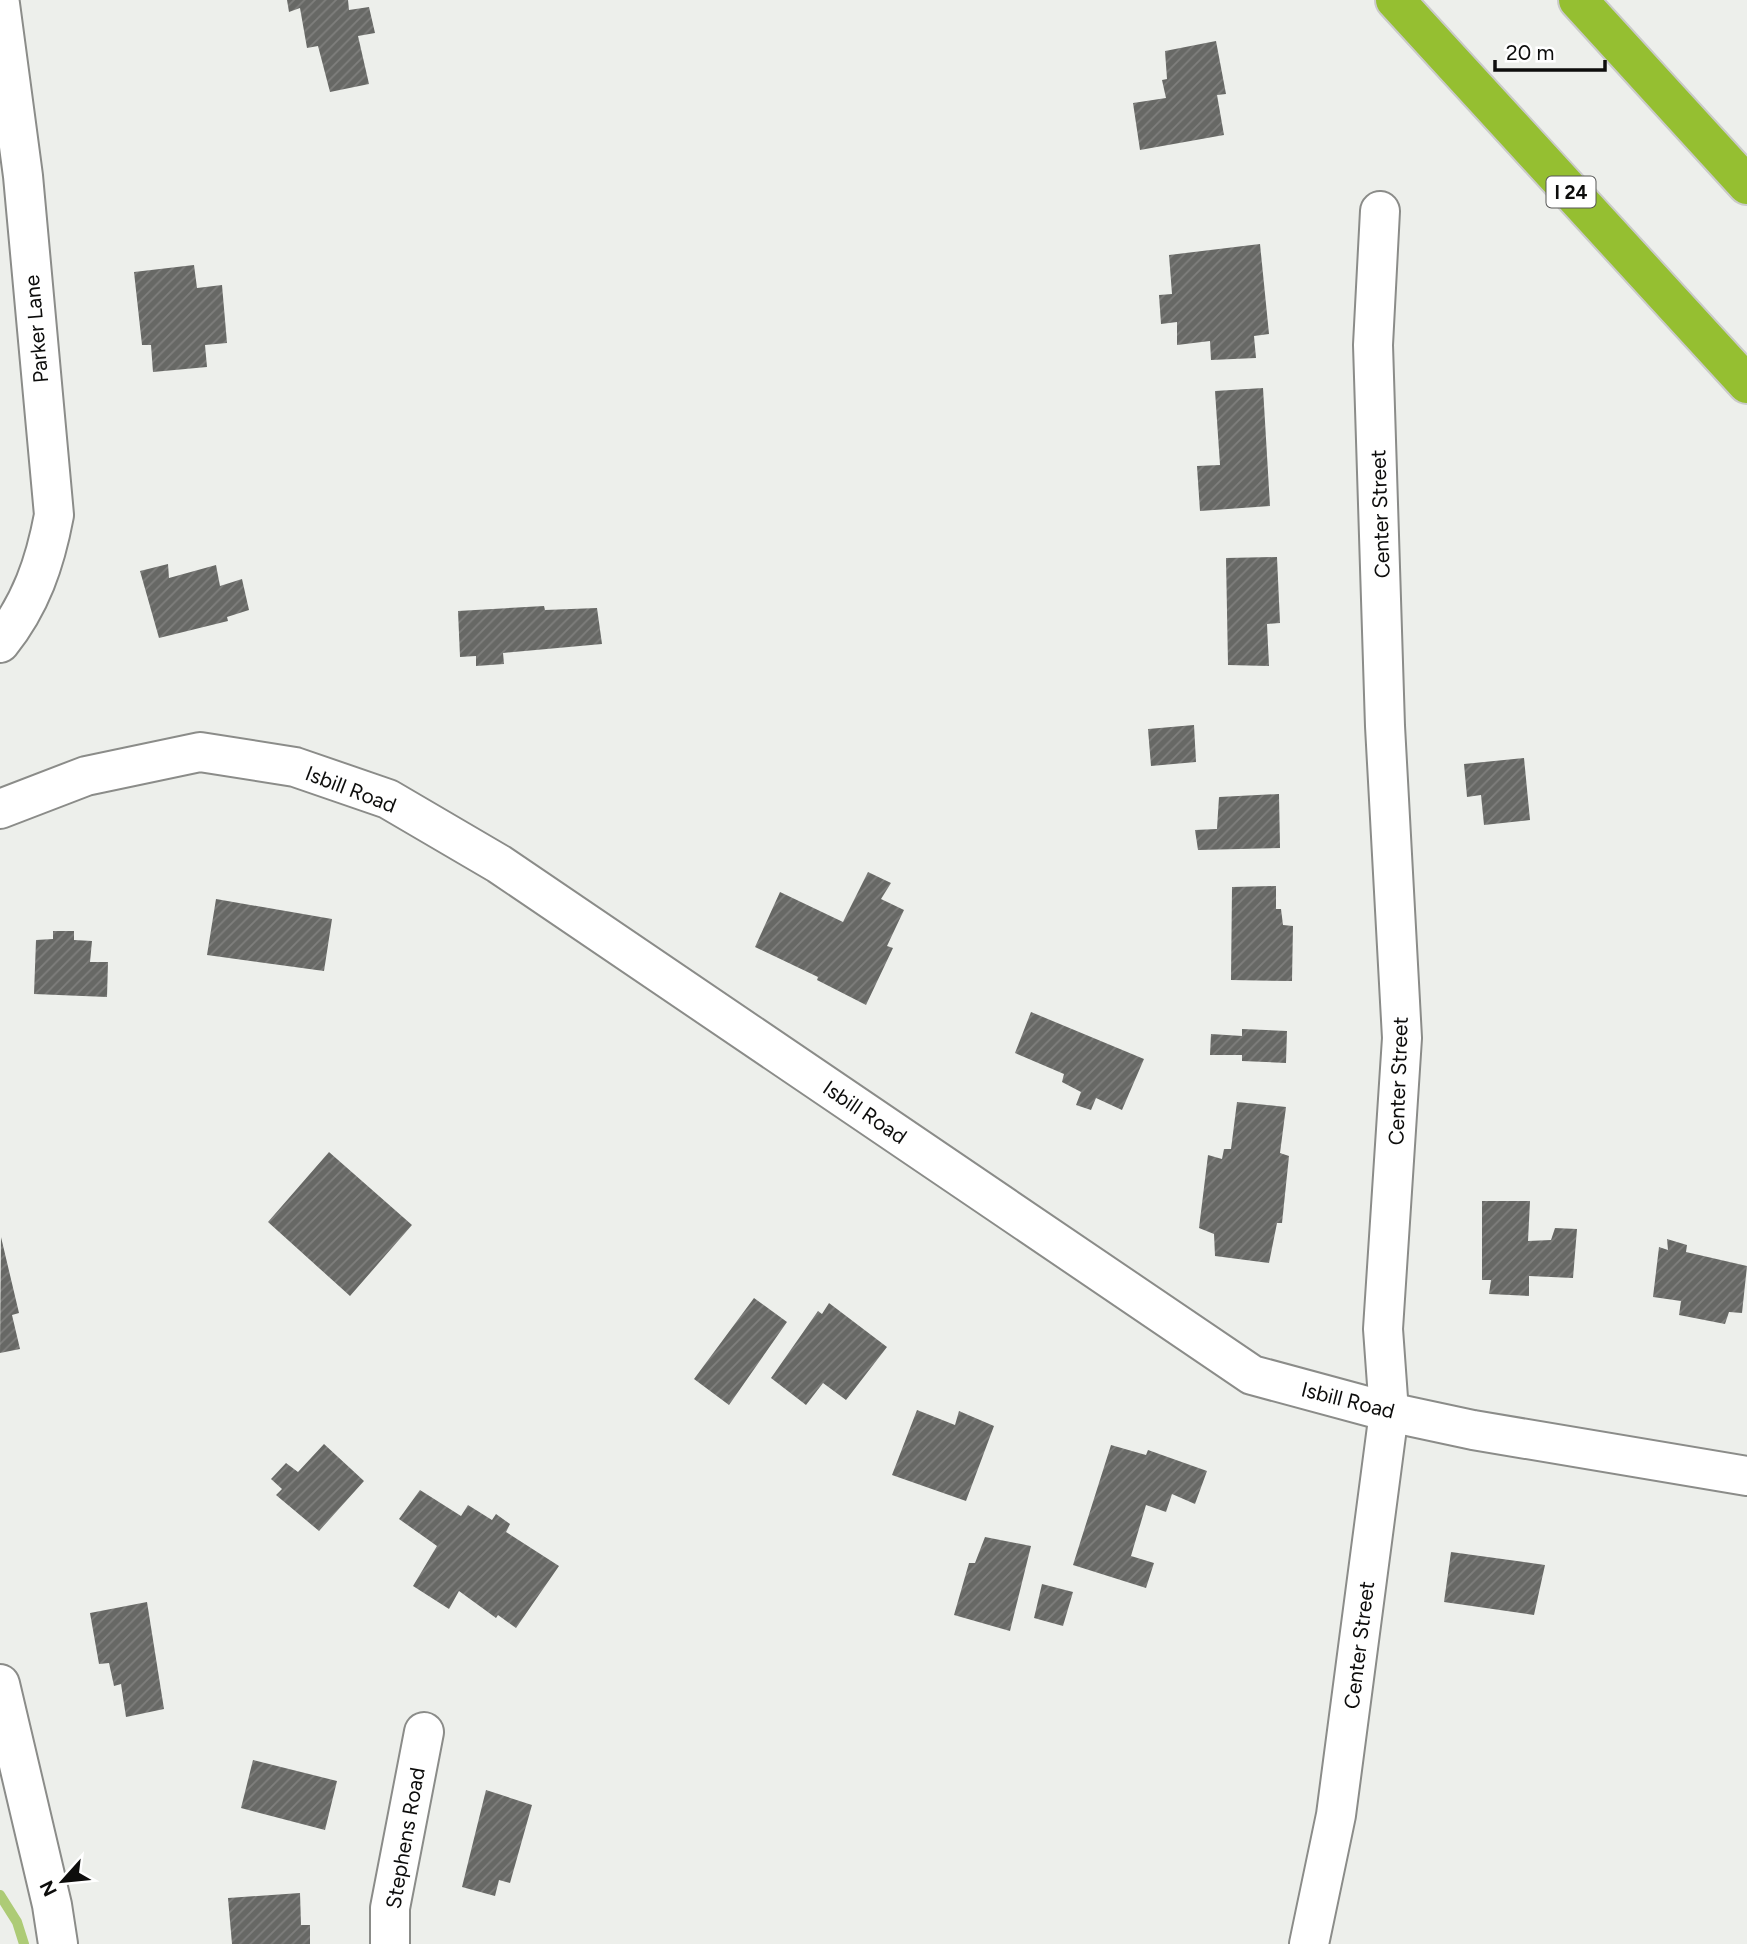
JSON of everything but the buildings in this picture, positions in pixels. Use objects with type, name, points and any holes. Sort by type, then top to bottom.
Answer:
[{"type":"highway","name":"I 24","points":[[1395,0],[1747,384]]},
{"type":"highway","points":[[1578,0],[1747,185]]},
{"type":"street","name":"Parker Lane","points":[[0,4],[23,176],[54,515],[47,552],[30,600],[0,643]]},
{"type":"street","name":"Center Street","points":[[1309,1944],[1336,1815],[1389,1412],[1383,1329],[1402,1038],[1385,726],[1373,345],[1380,211]]},
{"type":"street","name":"Isbill Road","points":[[0,809],[86,776],[200,752],[295,767],[387,799],[499,864],[1252,1375],[1389,1412],[1747,1476]]},
{"type":"street","points":[[0,1684],[52,1905],[58,1944]]},
{"type":"street","name":"Stephens Road","points":[[390,1944],[390,1908],[424,1732]]},
{"type":"waterway","points":[[0,1895],[17,1922],[24,1944]]}]
